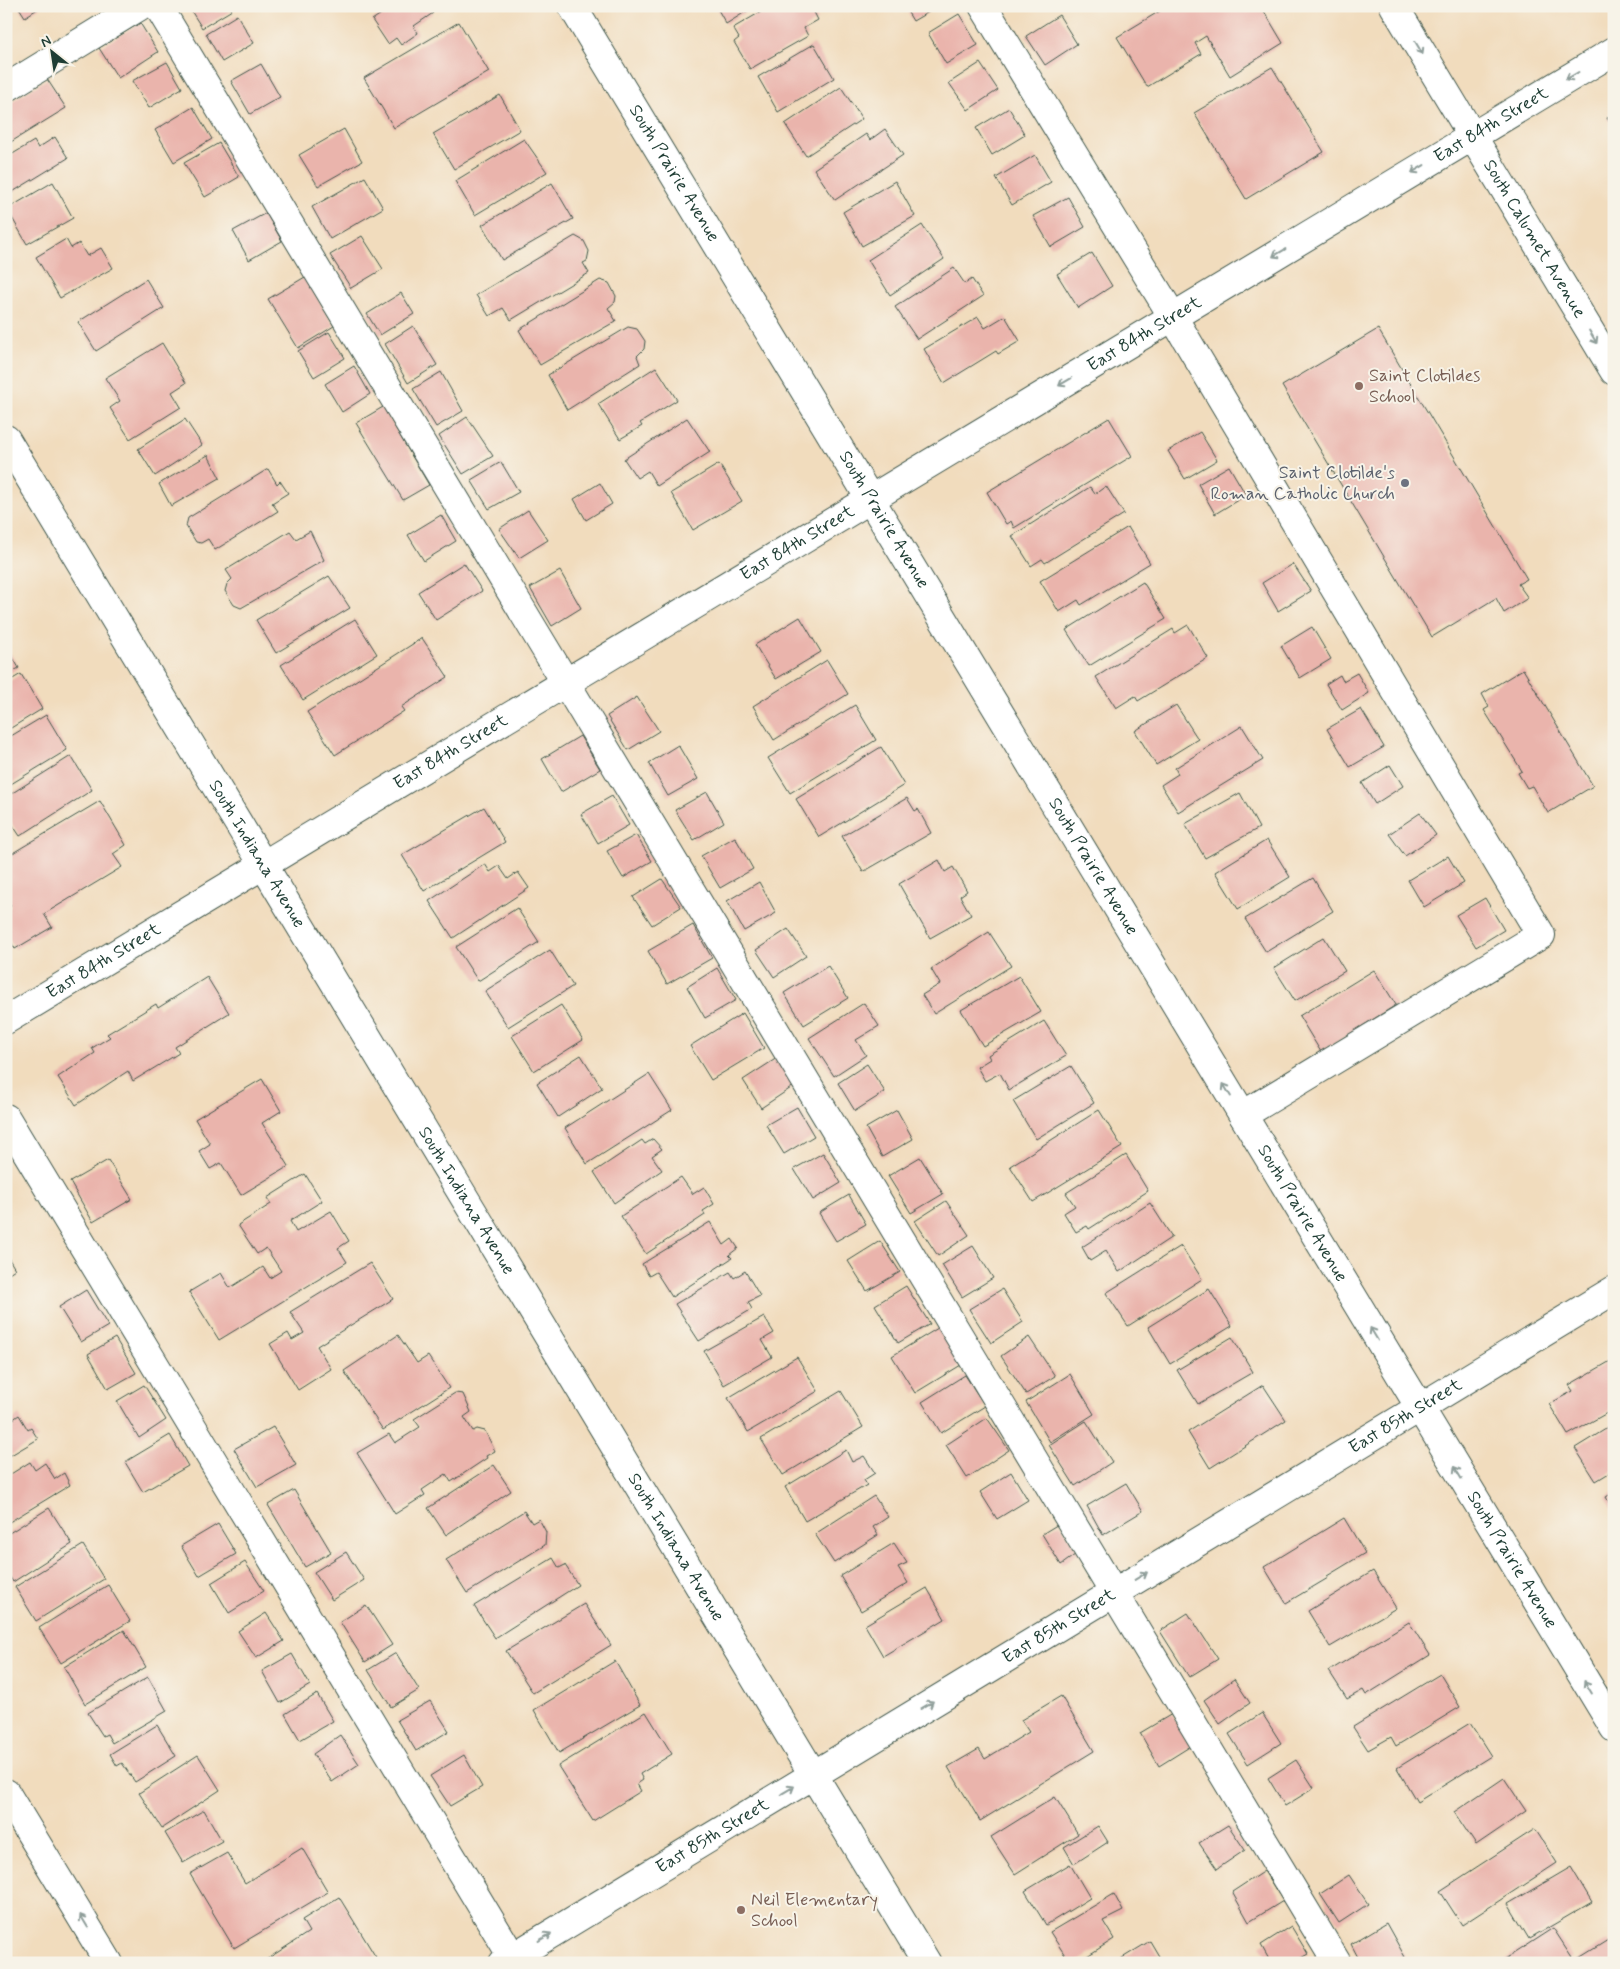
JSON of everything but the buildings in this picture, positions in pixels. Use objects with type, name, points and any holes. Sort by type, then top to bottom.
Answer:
[{"type":"street","points":[[6,88],[140,6]]},
{"type":"street","points":[[158,6],[1337,1963]]},
{"type":"street","name":"South Prairie Avenue","points":[[572,6],[872,498],[1418,1408],[1614,1728]]},
{"type":"street","points":[[983,6],[1173,317],[1541,935],[1243,1115]]},
{"type":"street","name":"South Calumet Avenue","points":[[1394,6],[1614,371]]},
{"type":"street","name":"East 84th Street","points":[[6,1020],[1614,51]]},
{"type":"street","name":"South Indiana Avenue","points":[[6,439],[927,1963]]},
{"type":"street","points":[[6,1118],[511,1961]]},
{"type":"street","name":"East 85th Street","points":[[511,1961],[813,1775],[1614,1290]]},
{"type":"street","points":[[6,1793],[109,1963]]},
{"type":"place","name":"Saint Clotildes School","points":[[1359,386]]},
{"type":"place","name":"Saint Clotilde's Roman Catholic Church","points":[[1405,483]]},
{"type":"place","name":"Neil Elementary School","points":[[741,1910]]}]
